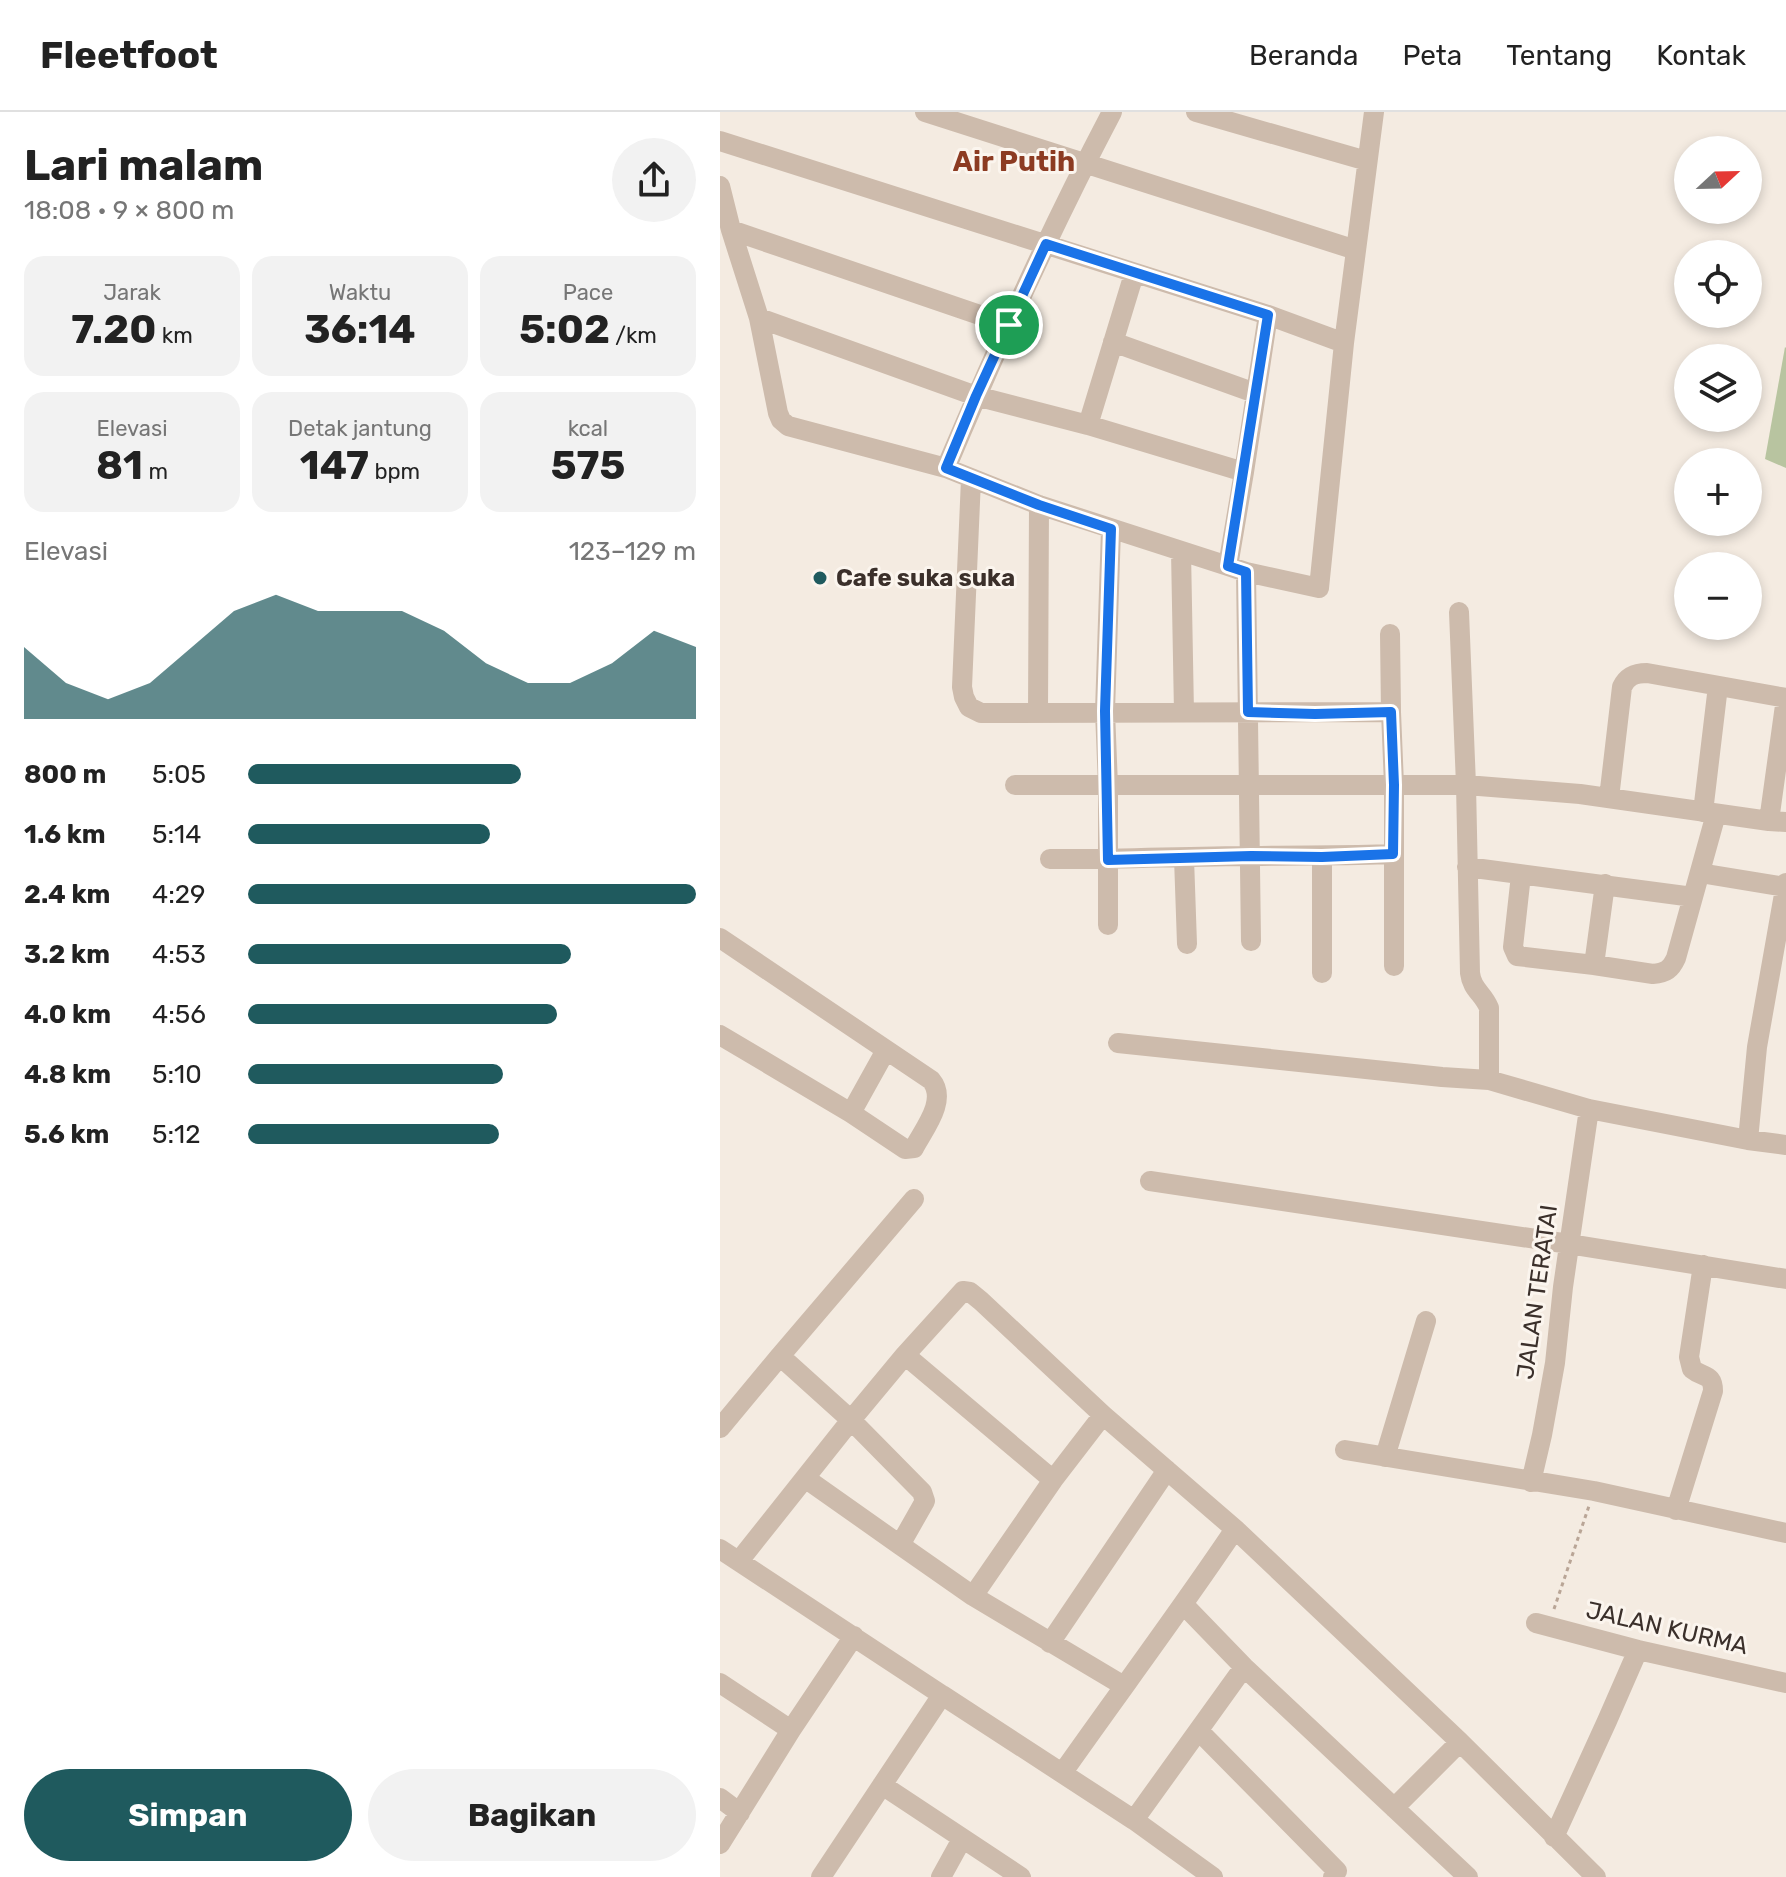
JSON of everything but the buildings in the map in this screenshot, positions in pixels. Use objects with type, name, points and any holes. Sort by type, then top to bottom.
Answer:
[{"type":"street","points":[[925,112],[1356,250]]},
{"type":"street","points":[[946,468],[1046,244],[1112,112]]},
{"type":"street","points":[[1196,112],[1367,161]]},
{"type":"street","points":[[720,186],[759,318],[778,413],[788,426],[946,468],[1039,505],[1111,529],[1237,569],[1319,588],[1344,343],[1374,112]]},
{"type":"street","points":[[720,141],[1268,315],[1344,343]]},
{"type":"street","points":[[731,230],[1009,325]]},
{"type":"street","points":[[1088,425],[1134,274]]},
{"type":"street","points":[[1251,941],[1248,712],[1237,569],[1244,472],[1268,315]]},
{"type":"street","points":[[759,318],[976,396],[1088,425],[1244,472]]},
{"type":"street","points":[[1113,342],[1255,393]]},
{"type":"street","points":[[971,479],[962,687],[969,707],[981,713],[1391,712]]},
{"type":"street","points":[[1038,713],[1039,505]]},
{"type":"street","points":[[1108,925],[1105,711],[1111,529]]},
{"type":"street","points":[[1181,551],[1184,713]]},
{"type":"street","points":[[1459,612],[1471,983],[1486,1000],[1490,1016],[1489,1080]]},
{"type":"street","points":[[1390,634],[1394,966]]},
{"type":"street","points":[[1015,785],[1466,785],[1609,798],[1777,821],[1786,698],[1647,673],[1639,673],[1625,680],[1609,798]]},
{"type":"street","points":[[1521,875],[1513,947],[1517,956],[1653,974],[1669,970],[1676,958],[1700,873],[1710,813],[1718,686]]},
{"type":"street","points":[[1050,859],[1393,854]]},
{"type":"street","points":[[1322,857],[1322,973]]},
{"type":"street","points":[[1184,858],[1187,944]]},
{"type":"street","points":[[1467,867],[1693,897]]},
{"type":"street","points":[[1700,873],[1786,885],[1757,1047],[1748,1140]]},
{"type":"street","points":[[1594,965],[1605,884]]},
{"type":"street","points":[[720,1035],[905,1149],[914,1148],[935,1108],[938,1094],[931,1080],[722,943]]},
{"type":"street","points":[[1118,1043],[1489,1080],[1589,1109],[1786,1145]]},
{"type":"street","points":[[851,1113],[886,1050]]},
{"type":"street","name":"JALAN TERATAI","points":[[1531,1482],[1555,1363],[1589,1109]]},
{"type":"street","points":[[1150,1181],[1786,1279]]},
{"type":"street","points":[[720,1428],[914,1199]]},
{"type":"street","points":[[1676,1510],[1713,1391],[1709,1377],[1692,1369],[1689,1357],[1703,1265]]},
{"type":"street","points":[[739,1561],[905,1355],[960,1292],[970,1292],[1103,1415],[1235,1529],[1460,1742],[1596,1877]]},
{"type":"street","points":[[1385,1457],[1426,1321]]},
{"type":"street","points":[[905,1355],[1053,1480]]},
{"type":"street","points":[[780,1356],[851,1420],[924,1495],[924,1505],[900,1545]]},
{"type":"street","points":[[973,1596],[1053,1480],[1103,1415]]},
{"type":"street","points":[[1345,1450],[1594,1491],[1786,1533]]},
{"type":"street","points":[[1050,1643],[1167,1470]]},
{"type":"street","points":[[805,1478],[973,1596],[1124,1686]]},
{"type":"street","points":[[1063,1772],[1235,1529]]},
{"type":"street","points":[[720,1549],[1063,1772],[1211,1877]]},
{"type":"street","points":[[1184,1605],[1244,1667],[1468,1877]]},
{"type":"street","name":"JALAN KURMA","points":[[1542,1624],[1638,1650],[1786,1683]]},
{"type":"street","points":[[720,1844],[854,1636]]},
{"type":"street","points":[[1554,1837],[1638,1650]]},
{"type":"street","points":[[1134,1820],[1244,1667]]},
{"type":"street","points":[[720,1683],[791,1730]]},
{"type":"street","points":[[821,1877],[942,1695]]},
{"type":"street","points":[[1199,1731],[1337,1875]]},
{"type":"street","points":[[1394,1808],[1460,1742]]},
{"type":"street","points":[[882,1785],[1021,1877]]},
{"type":"street","points":[[720,1798],[740,1813]]},
{"type":"street","points":[[941,1877],[962,1839]]},
{"type":"path","points":[[1542,1624],[1594,1491]]},
{"type":"green space","points":[[1786,348],[1786,468],[1765,459]]},
{"type":"place","name":"Cafe suka suka","points":[[820,578]]},
{"type":"district","name":"Air Putih","points":[[1014,161]]},
{"type":"route","points":[[1046,244],[1268,315],[1228,566],[1246,572],[1248,712],[1391,712],[1393,854],[1108,860],[1105,711],[1111,529],[1039,505],[946,468],[1009,325],[1046,244]]}]
